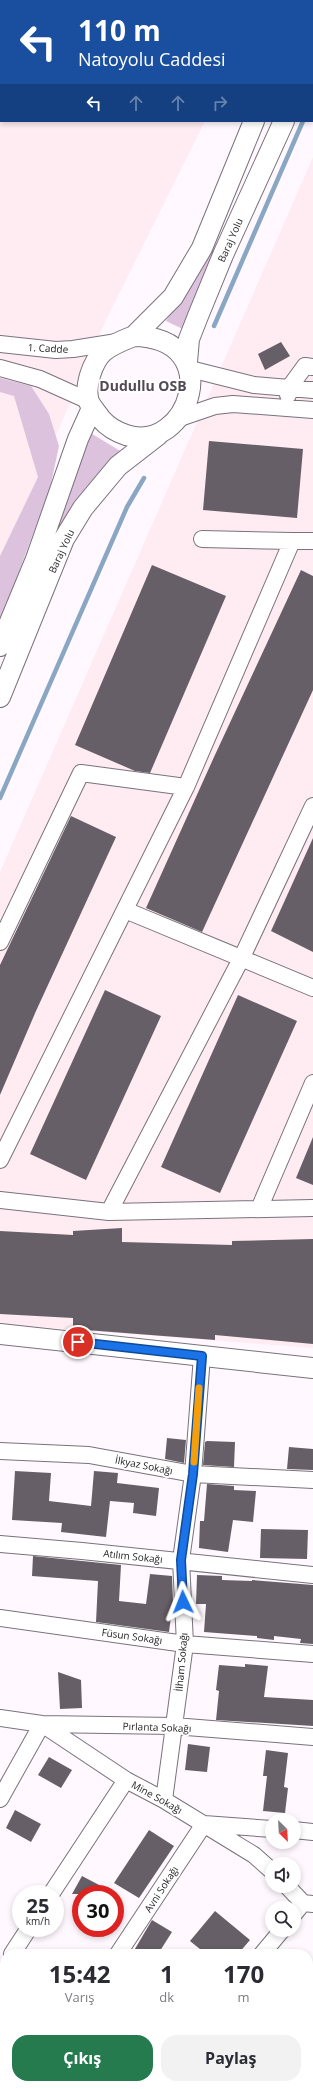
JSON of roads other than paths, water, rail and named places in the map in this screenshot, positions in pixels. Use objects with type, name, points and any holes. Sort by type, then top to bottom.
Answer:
[{"type":"main road","points":[[127,339],[150,336],[165,342],[177,351],[188,366],[190,394],[185,408],[177,419],[161,432],[147,437],[132,437],[117,432],[104,423],[91,404],[87,392],[94,364],[104,352],[127,339],[173,297],[202,248],[254,122]]},
{"type":"main road","name":"Baraj Yolu","points":[[188,366],[189,339],[198,316],[223,255],[284,122]]},
{"type":"main road","name":"Baraj Yolu","points":[[0,646],[36,559],[91,404]]},
{"type":"main road","name":"Baraj Yolu","points":[[0,697],[64,539],[83,508],[118,466],[161,432]]},
{"type":"main road","points":[[0,1334],[313,1368]]},
{"type":"street","name":"1. Cadde","points":[[0,344],[56,350],[73,349],[127,339]]},
{"type":"street","points":[[188,366],[254,385],[313,390]]},
{"type":"street","points":[[287,407],[289,388],[305,366],[313,367]]},
{"type":"street","points":[[0,368],[40,379],[91,404]]},
{"type":"street","points":[[177,419],[215,406],[233,404],[313,410]]},
{"type":"street","points":[[202,539],[313,541]]},
{"type":"street","points":[[0,1160],[186,787],[292,541]]},
{"type":"street","points":[[0,942],[81,773],[186,787]]},
{"type":"street","points":[[110,1212],[242,957],[313,806]]},
{"type":"street","points":[[125,910],[242,957],[313,988]]},
{"type":"street","points":[[259,1209],[313,1083]]},
{"type":"street","points":[[0,1200],[110,1212],[313,1208]]},
{"type":"street","name":"İlham Sokağı","points":[[164,1800],[185,1644],[181,1560],[193,1474],[202,1356]]},
{"type":"street","name":"İlkyaz Sokağı","points":[[0,1451],[89,1455],[193,1474],[313,1480]]},
{"type":"street","name":"Atılım Sokağı","points":[[0,1544],[181,1560],[313,1575]]},
{"type":"street","name":"Füsun Sokağı","points":[[0,1618],[185,1644],[313,1654]]},
{"type":"street","name":"Pırlanta Sokağı","points":[[0,1718],[42,1724],[174,1726],[313,1737]]},
{"type":"street","points":[[0,1799],[42,1724]]},
{"type":"street","name":"Mine Sokağı","points":[[42,1724],[126,1780],[164,1800],[254,1854],[265,1864]]},
{"type":"street","points":[[57,1885],[126,1780]]},
{"type":"street","points":[[204,1824],[265,1828]]},
{"type":"street","name":"Avni Sokağı","points":[[121,1949],[204,1824]]},
{"type":"street","points":[[301,1831],[313,1832]]},
{"type":"street","points":[[292,1893],[303,1907]]},
{"type":"street","points":[[15,1949],[23,1937]]},
{"type":"street","points":[[266,1949],[276,1937]]},
{"type":"waterway","points":[[214,326],[303,122]]},
{"type":"waterway","points":[[0,798],[127,507],[144,478]]},
{"type":"district","name":"Dudullu OSB","points":[[143,386]]}]
